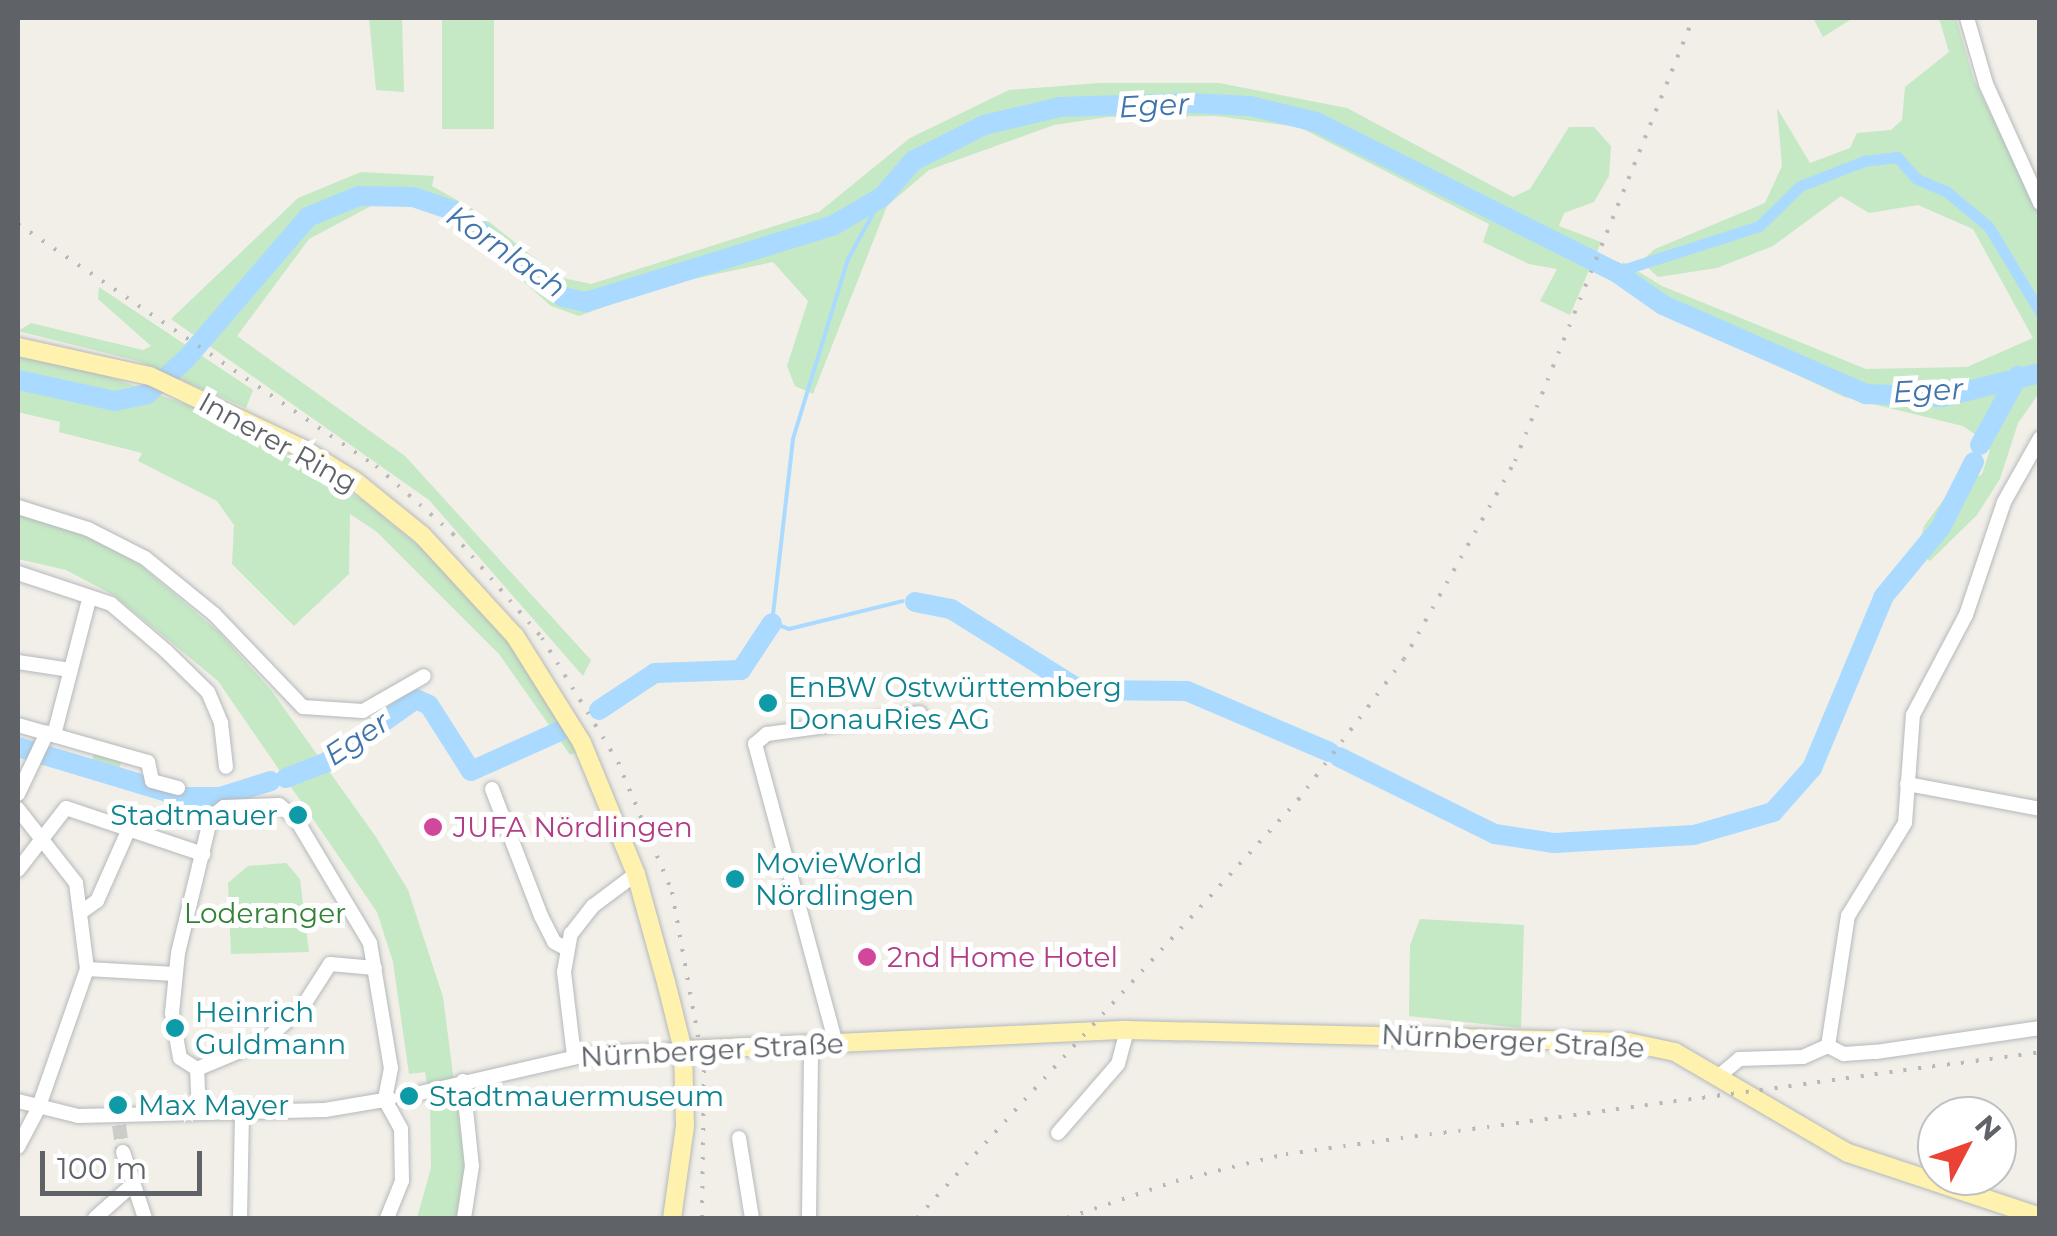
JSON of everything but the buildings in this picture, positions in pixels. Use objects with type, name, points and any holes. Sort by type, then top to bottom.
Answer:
[{"type":"main road","name":"Innerer Ring","points":[[18,346],[150,376],[355,481],[455,567],[515,636],[582,742],[636,874],[683,1050],[685,1126],[672,1218]]},
{"type":"main road","name":"Nürnberger Straße","points":[[683,1050],[1128,1030],[1628,1042],[1675,1052],[1774,1115],[1848,1153],[2040,1217]]},
{"type":"street","points":[[1967,18],[1986,84],[2040,204]]},
{"type":"street","points":[[1828,1046],[1848,916],[1892,849],[1908,804],[1913,716],[1966,614],[2004,502],[2040,438]]},
{"type":"street","points":[[18,507],[88,530],[145,558],[214,614],[303,707],[363,711],[424,676]]},
{"type":"street","points":[[18,573],[89,600],[111,604],[166,650],[208,692],[221,722],[226,766]]},
{"type":"street","points":[[18,794],[50,734],[89,600]]},
{"type":"street","points":[[18,662],[70,670]]},
{"type":"street","points":[[836,1044],[755,744],[768,734],[920,712]]},
{"type":"street","points":[[21,726],[148,762],[152,781],[178,788]]},
{"type":"street","points":[[1908,784],[2040,808]]},
{"type":"street","points":[[492,789],[541,916],[554,942],[567,948]]},
{"type":"street","points":[[375,968],[330,964],[303,1006],[266,1040],[204,1069],[180,1058],[172,1013],[176,974],[210,817],[224,807],[272,803],[296,820],[360,920],[375,968],[391,1068],[387,1099],[402,1129],[403,1161],[386,1218]]},
{"type":"street","points":[[18,870],[66,808],[203,854]]},
{"type":"street","points":[[18,810],[76,883],[84,910],[87,969],[38,1109],[18,1147]]},
{"type":"street","points":[[84,910],[98,901],[128,831]]},
{"type":"street","points":[[574,1056],[567,948],[583,916],[636,874]]},
{"type":"street","points":[[87,969],[176,974]]},
{"type":"street","points":[[1718,1076],[1739,1059],[1789,1059],[1828,1046],[1844,1054],[1876,1052],[2040,1028]]},
{"type":"street","points":[[1058,1133],[1118,1064],[1128,1030]]},
{"type":"street","points":[[809,1218],[811,1045]]},
{"type":"street","name":"Nürnberger Straße","points":[[420,1093],[574,1056],[683,1050]]},
{"type":"street","points":[[199,1111],[204,1069]]},
{"type":"street","points":[[464,1081],[472,1166],[464,1218]]},
{"type":"street","points":[[18,1101],[38,1109],[119,1119],[387,1099]]},
{"type":"street","points":[[240,1218],[242,1112]]},
{"type":"street","points":[[738,1138],[752,1218]]},
{"type":"street","points":[[123,1152],[130,1187],[144,1218]]},
{"type":"street","points":[[95,1218],[130,1187]]},
{"type":"green space","points":[[369,18],[402,18],[404,92],[376,90]]},
{"type":"green space","points":[[442,18],[494,18],[494,129],[442,129]]},
{"type":"green space","points":[[1813,18],[1853,18],[1823,37]]},
{"type":"green space","points":[[1939,18],[1956,18],[1974,80],[2039,212],[2039,393],[2018,423],[2000,479],[1977,515],[1930,561],[1917,552],[1924,526],[1944,499],[1982,474],[1990,450],[1976,435],[1963,426],[1844,397],[1649,305],[1615,280],[1623,262],[1662,286],[1866,369],[1967,367],[2033,338],[1973,229],[1918,205],[1869,213],[1841,196],[1773,246],[1717,268],[1658,277],[1641,261],[1655,249],[1765,203],[1782,166],[1777,108],[1810,163],[1850,148],[1857,133],[1891,130],[1902,120],[1905,87],[1949,52]]},
{"type":"green space","points":[[1099,83],[1219,83],[1347,108],[1513,197],[1530,189],[1569,127],[1594,127],[1611,146],[1609,176],[1594,202],[1564,213],[1559,226],[1601,242],[1570,315],[1540,301],[1557,269],[1529,264],[1483,242],[1489,224],[1299,127],[1216,116],[1108,117],[1054,125],[929,170],[887,206],[813,394],[795,386],[787,366],[808,301],[773,262],[664,285],[579,316],[551,306],[453,219],[413,205],[371,206],[309,239],[237,336],[405,456],[591,660],[583,676],[429,500],[171,319],[298,198],[361,172],[434,176],[432,186],[473,209],[558,277],[591,284],[819,212],[910,138],[1009,90]]},
{"type":"green space","points":[[99,287],[253,390],[246,408],[138,361],[18,331],[31,323],[143,350],[151,346],[98,299]]},
{"type":"green space","points":[[18,355],[93,371],[223,418],[364,501],[454,575],[502,630],[580,751],[570,755],[499,654],[377,532],[350,514],[349,574],[294,626],[232,564],[234,525],[217,501],[138,461],[142,453],[59,432],[60,422],[18,412]]},
{"type":"green space","points":[[18,514],[87,536],[139,564],[219,632],[271,690],[376,837],[408,890],[443,997],[465,1166],[456,1218],[417,1218],[431,1168],[430,1100],[425,1072],[409,1074],[393,962],[377,912],[218,681],[115,596],[66,570],[18,559]]},
{"type":"green space","points":[[95,751],[122,758],[117,777],[90,769]]},
{"type":"green space","name":"Loderanger","points":[[286,863],[300,879],[309,952],[231,954],[228,883],[248,866]]},
{"type":"green space","points":[[1420,919],[1524,925],[1521,1028],[1409,1016],[1410,945]]},
{"type":"waterway","name":"Eger","points":[[18,380],[115,401],[147,394],[186,359],[308,217],[359,196],[413,197],[455,211],[563,297],[586,302],[834,225],[882,197],[913,161],[984,125],[1060,107],[1189,103],[1250,106],[1316,122],[1616,272],[1663,305],[1866,394],[1943,397],[2040,373]]},
{"type":"waterway","points":[[1616,272],[1759,226],[1800,186],[1864,161],[1897,157],[1917,179],[1947,192],[1989,227],[2040,312]]},
{"type":"waterway","name":"Eger","points":[[882,197],[848,259],[793,439],[772,623],[789,629],[903,601]]},
{"type":"waterway","points":[[1980,445],[2018,376]]},
{"type":"waterway","points":[[1339,757],[1495,834],[1554,843],[1694,835],[1773,812],[1812,768],[1884,596],[1941,527],[1974,462]]},
{"type":"waterway","points":[[915,602],[951,609],[1080,690],[1187,691],[1329,752]]},
{"type":"waterway","name":"Eger","points":[[599,710],[655,673],[741,670],[772,623]]},
{"type":"waterway","name":"Eger","points":[[286,778],[325,763],[416,699],[429,705],[471,771],[560,731]]},
{"type":"waterway","name":"Eger","points":[[18,747],[184,797],[220,797],[271,781]]},
{"type":"waterway","name":"Eger","points":[[89,771],[113,772],[117,779]]},
{"type":"tunnel","points":[[390,1099],[420,1093]]},
{"type":"tunnel","points":[[119,1125],[123,1152]]},
{"type":"railway","points":[[917,1218],[1298,800],[1404,659],[1515,461],[1693,18]]},
{"type":"railway","points":[[18,224],[376,466],[453,534],[542,638],[618,762],[672,892],[704,1070],[702,1218]]},
{"type":"railway","points":[[1067,1218],[1176,1181],[1286,1154],[2040,1052]]},
{"type":"place","name":"EnBW Ostwürttemberg DonauRies AG","points":[[768,703]]},
{"type":"place","name":"Stadtmauer","points":[[298,815]]},
{"type":"place","name":"JUFA Nördlingen","points":[[433,827]]},
{"type":"place","name":"MovieWorld Nördlingen","points":[[735,879]]},
{"type":"place","name":"2nd Home Hotel","points":[[867,957]]},
{"type":"place","name":"Heinrich Guldmann","points":[[175,1028]]},
{"type":"place","name":"Stadtmauermuseum","points":[[409,1096]]},
{"type":"place","name":"Max Mayer","points":[[118,1105]]},
{"type":"water label","name":"Kornlach","points":[[506,252]]}]
